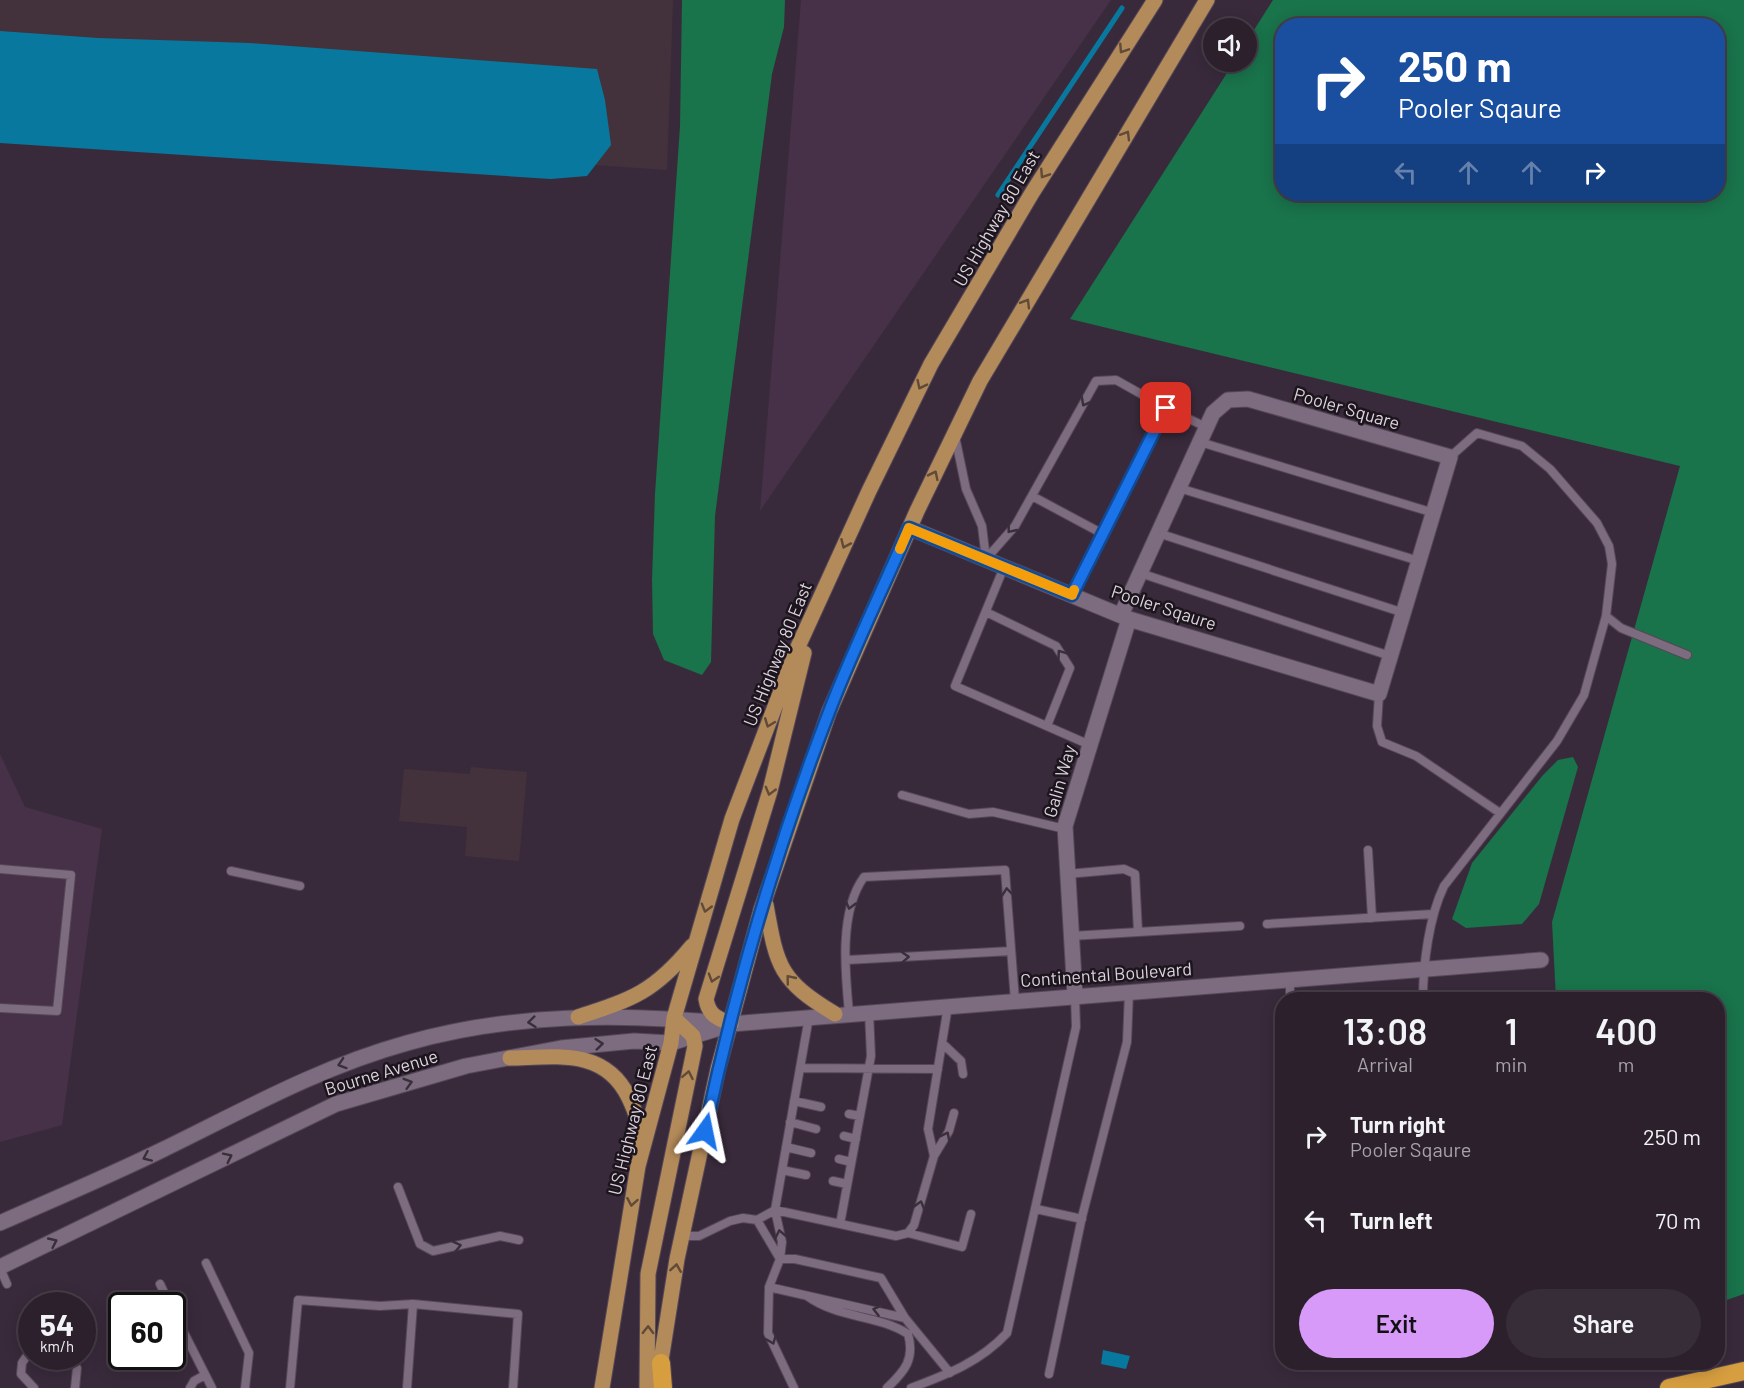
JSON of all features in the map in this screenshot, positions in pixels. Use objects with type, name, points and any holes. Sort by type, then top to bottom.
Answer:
[{"type":"highway","points":[[661,1363],[663,1388]]},
{"type":"highway","points":[[1669,1388],[1744,1371]]},
{"type":"main road","points":[[656,1388],[682,1236],[718,1069],[765,900],[829,712],[909,528],[980,381],[1207,0]]},
{"type":"main road","name":"US Highway 80 East","points":[[602,1388],[638,1166],[671,1043],[674,1018],[732,819],[797,649],[931,364],[1149,2]]},
{"type":"main road","points":[[731,1024],[714,1017],[708,1010],[706,999],[770,791],[814,612]]},
{"type":"main road","points":[[765,900],[774,953],[786,977],[804,995],[842,1014]]},
{"type":"main road","points":[[578,1017],[632,999],[673,969],[697,939]]},
{"type":"main road","points":[[647,1388],[648,1274],[694,1046],[693,1036],[674,1018]]},
{"type":"main road","points":[[510,1058],[584,1058],[605,1067],[622,1084],[639,1119],[638,1166]]},
{"type":"street","name":"Pooler Square","points":[[1125,617],[1140,573],[1212,412],[1228,400],[1248,399],[1450,457]]},
{"type":"street","points":[[1379,694],[1450,457]]},
{"type":"street","name":"Pooler Sqaure","points":[[909,528],[1125,617],[1379,694]]},
{"type":"street","name":"Galin Way","points":[[1075,996],[1065,829],[1125,617]]},
{"type":"street","name":"Continental Boulevard","points":[[674,1018],[731,1024],[809,1016],[1541,960]]},
{"type":"street","name":"Bourne Avenue","points":[[0,1223],[159,1152],[322,1071],[407,1043],[465,1030],[578,1017],[674,1018]]},
{"type":"street","name":"Bourne Avenue","points":[[0,1268],[336,1104],[466,1066],[561,1048],[634,1041],[671,1043],[731,1024]]},
{"type":"lane","points":[[986,559],[1015,526],[1096,381],[1116,380],[1166,408],[1203,434],[1434,513]]},
{"type":"lane","points":[[1072,595],[1166,408]]},
{"type":"lane","points":[[1423,992],[1423,970],[1433,914],[1444,886],[1557,741],[1584,694],[1606,616],[1612,564],[1609,546],[1597,523],[1550,469],[1522,446],[1477,433],[1450,457]]},
{"type":"lane","points":[[954,434],[966,489],[982,526],[986,559]]},
{"type":"lane","points":[[1179,488],[1419,561]]},
{"type":"lane","points":[[1032,496],[1102,534]]},
{"type":"lane","points":[[1158,533],[1404,613]]},
{"type":"lane","points":[[1004,567],[955,686],[1090,745]]},
{"type":"lane","points":[[1140,573],[1390,656]]},
{"type":"lane","points":[[986,612],[1056,646],[1070,668],[1047,726]]},
{"type":"lane","points":[[1606,616],[1621,628],[1688,655]]},
{"type":"lane","points":[[1379,694],[1377,726],[1382,742],[1416,756],[1500,813]]},
{"type":"lane","points":[[902,795],[969,814],[993,812],[1065,829]]},
{"type":"lane","points":[[1368,850],[1372,918]]},
{"type":"lane","points":[[0,869],[71,875],[57,1011],[0,1008]]},
{"type":"lane","points":[[1067,874],[1124,869],[1135,874],[1138,932]]},
{"type":"lane","points":[[842,1014],[848,913],[854,891],[864,877],[1005,870],[1015,1001]]},
{"type":"lane","points":[[231,872],[300,886]]},
{"type":"lane","points":[[1267,924],[1433,914]]},
{"type":"lane","points":[[1071,936],[1240,926]]},
{"type":"lane","points":[[847,960],[1011,951]]},
{"type":"lane","points":[[1290,980],[1290,992]]},
{"type":"lane","points":[[1049,1374],[1082,1219],[1127,1042],[1129,992]]},
{"type":"lane","points":[[911,1388],[950,1373],[989,1352],[1007,1333],[1076,1027],[1075,996]]},
{"type":"lane","points":[[934,1156],[928,1129],[948,1006]]},
{"type":"lane","points":[[840,1224],[871,1056],[869,1012]]},
{"type":"lane","points":[[794,1388],[768,1333],[769,1287],[780,1259],[782,1242],[775,1210],[809,1016]]},
{"type":"lane","points":[[942,1042],[961,1060],[963,1074]]},
{"type":"lane","points":[[800,1068],[938,1069]]},
{"type":"lane","points":[[794,1101],[821,1107]]},
{"type":"lane","points":[[908,1233],[914,1225],[934,1156],[949,1131],[954,1113]]},
{"type":"lane","points":[[849,1114],[860,1116]]},
{"type":"lane","points":[[790,1122],[816,1129]]},
{"type":"lane","points":[[844,1136],[855,1139]]},
{"type":"lane","points":[[786,1147],[811,1153]]},
{"type":"lane","points":[[839,1159],[851,1162]]},
{"type":"lane","points":[[782,1170],[806,1175]]},
{"type":"lane","points":[[833,1181],[847,1185]]},
{"type":"lane","points":[[398,1187],[420,1244],[433,1251],[500,1236],[519,1240]]},
{"type":"lane","points":[[1036,1209],[1082,1219]]},
{"type":"lane","points":[[682,1236],[699,1236],[730,1221],[743,1218],[757,1220],[775,1210],[896,1236],[908,1233],[962,1247],[971,1214]]},
{"type":"lane","points":[[757,1220],[780,1259]]},
{"type":"lane","points":[[780,1259],[795,1259],[881,1278],[905,1318],[950,1373]]},
{"type":"lane","points":[[206,1263],[249,1353],[245,1388]]},
{"type":"lane","points":[[0,1268],[7,1284]]},
{"type":"lane","points":[[160,1284],[164,1292]]},
{"type":"lane","points":[[769,1287],[905,1318]]},
{"type":"lane","points":[[805,1294],[824,1308],[897,1327],[908,1334],[912,1349],[910,1359],[898,1378],[887,1388]]},
{"type":"lane","points":[[290,1388],[298,1300],[380,1306],[413,1304],[518,1314],[513,1388]]},
{"type":"lane","points":[[407,1388],[413,1304]]},
{"type":"lane","points":[[186,1336],[212,1388]]},
{"type":"lane","points":[[21,1370],[21,1374],[34,1388]]},
{"type":"lane","points":[[75,1388],[77,1370]]},
{"type":"lane","points":[[190,1388],[195,1381],[205,1375]]},
{"type":"shaded area","points":[[0,0],[673,0],[667,170],[0,125]]},
{"type":"shaded area","points":[[801,0],[1111,0],[760,511]]},
{"type":"shaded area","points":[[0,754],[25,807],[102,829],[62,1125],[0,1142]]},
{"type":"shaded area","points":[[471,767],[527,772],[519,861],[465,856],[467,827],[399,821],[404,769],[470,774]]},
{"type":"green space","points":[[682,0],[785,0],[784,27],[772,74],[715,516],[711,662],[702,675],[664,660],[653,634],[655,494],[680,126]]},
{"type":"green space","points":[[1273,0],[1744,0],[1744,1294],[1725,1301],[1725,992],[1556,992],[1552,922],[1680,466],[1070,319],[1228,72],[1257,72],[1257,25]]},
{"type":"green space","points":[[1573,757],[1578,767],[1539,904],[1522,924],[1466,928],[1452,919],[1472,863],[1543,775],[1558,760]]},
{"type":"water","points":[[0,31],[98,38],[249,43],[597,69],[605,100],[611,145],[587,176],[551,179],[0,143]]},
{"type":"water","points":[[1103,1350],[1130,1356],[1126,1369],[1101,1364]]},
{"type":"waterway","points":[[998,195],[1122,8]]},
{"type":"slow traffic","points":[[900,549],[909,528],[1072,595],[1074,590]]},
{"type":"route","points":[[705,1131],[718,1069],[761,910],[829,712],[909,528],[1072,595],[1166,408]]}]
